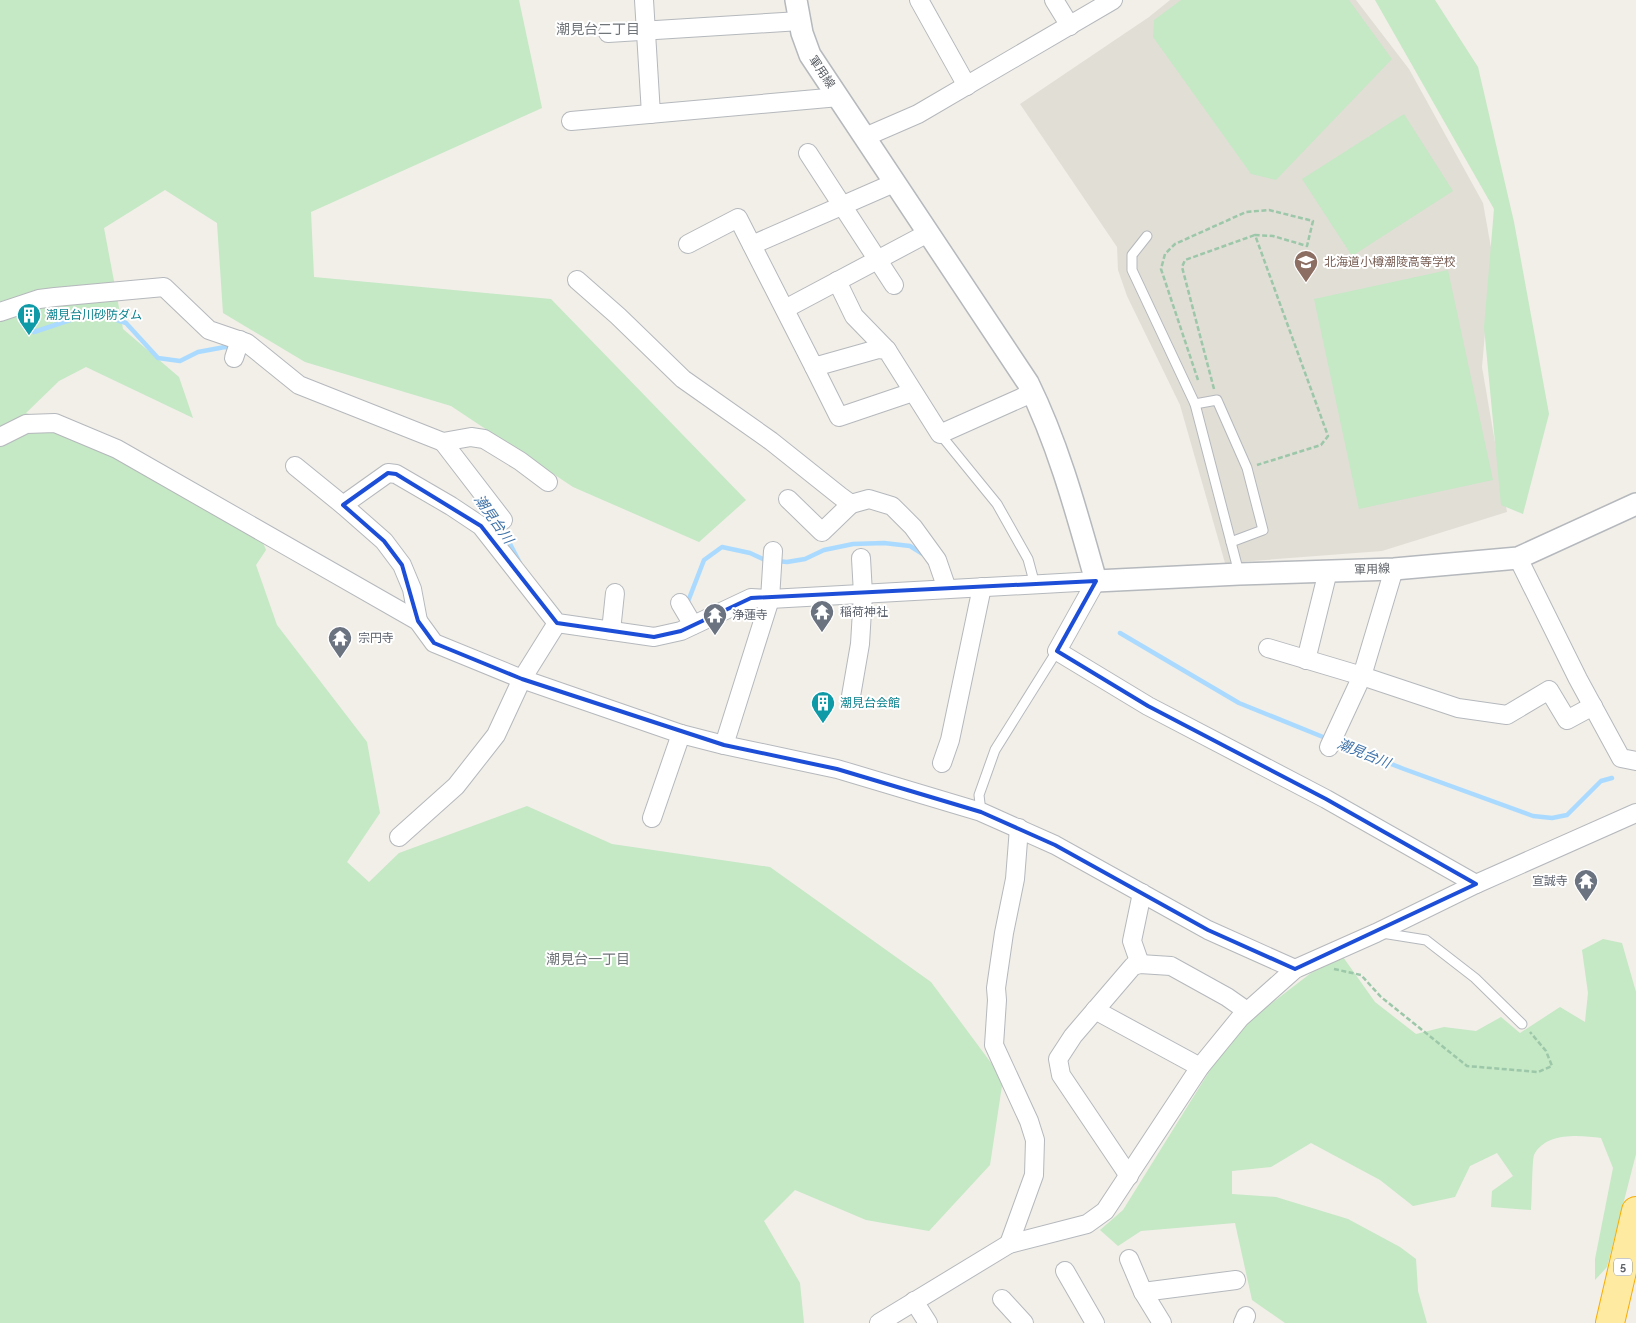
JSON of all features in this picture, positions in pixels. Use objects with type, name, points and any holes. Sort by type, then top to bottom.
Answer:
[{"type":"highway","name":"5","points":[[1610,1323],[1636,1211]]},
{"type":"street","points":[[644,0],[651,114]]},
{"type":"street","points":[[919,0],[967,86]]},
{"type":"street","points":[[1054,0],[1070,26]]},
{"type":"street","points":[[865,137],[918,114],[1113,0]]},
{"type":"street","points":[[608,33],[646,31],[798,10]]},
{"type":"street","name":"軍用線","points":[[798,10],[802,33],[810,55],[1028,383],[1052,436],[1096,582],[1239,574],[1394,569],[1518,558],[1636,504]]},
{"type":"street","points":[[571,121],[839,97]]},
{"type":"street","points":[[808,153],[894,285]]},
{"type":"street","points":[[752,245],[894,183]]},
{"type":"street","points":[[688,244],[738,218],[839,417],[913,392]]},
{"type":"street","points":[[785,309],[928,233]]},
{"type":"street","points":[[577,280],[618,316],[683,379],[771,442],[851,504]]},
{"type":"street","points":[[837,281],[854,316],[887,350],[940,434],[1032,393]]},
{"type":"street","points":[[0,312],[39,299],[164,287],[209,330],[237,349],[247,343],[289,384],[362,417],[440,448],[487,512],[557,623]]},
{"type":"street","points":[[814,367],[878,349],[887,350]]},
{"type":"street","points":[[0,437],[26,424],[55,423],[117,449],[418,621],[434,643],[522,679],[681,734],[837,769],[981,812],[1055,845],[1208,930],[1302,966]]},
{"type":"street","points":[[440,448],[471,437],[484,439],[520,461],[548,482]]},
{"type":"street","points":[[295,466],[384,541],[402,565],[412,589],[418,621]]},
{"type":"street","points":[[342,504],[388,473],[396,474],[451,506],[487,512],[503,520]]},
{"type":"street","points":[[788,499],[822,532],[851,504],[869,499],[892,506],[913,527],[937,560],[947,589]]},
{"type":"street","points":[[724,745],[770,599],[773,558]]},
{"type":"street","points":[[851,696],[860,644],[863,594],[861,558]]},
{"type":"street","points":[[1518,558],[1621,758],[1636,761]]},
{"type":"street","points":[[1332,742],[1362,676],[1394,569]]},
{"type":"street","points":[[1306,660],[1328,571]]},
{"type":"street","points":[[557,623],[612,627],[654,637],[679,619],[751,598],[770,599],[1096,582]]},
{"type":"street","points":[[1096,582],[1058,651],[1148,706],[1326,799],[1476,884]]},
{"type":"street","points":[[942,763],[950,740],[982,587]]},
{"type":"street","points":[[612,627],[615,593]]},
{"type":"street","points":[[400,837],[456,786],[496,735],[522,679],[557,623]]},
{"type":"street","points":[[1268,648],[1362,676],[1458,708],[1507,715],[1549,690],[1567,720],[1593,706]]},
{"type":"street","points":[[652,818],[681,734]]},
{"type":"street","points":[[879,1323],[1009,1244],[1087,1224],[1105,1210],[1200,1067],[1247,1011],[1302,966],[1376,933],[1476,884],[1636,813]]},
{"type":"street","points":[[1009,1244],[1034,1175],[1035,1140],[1029,1121],[994,1045],[996,988],[1004,933],[1015,879],[1019,828]]},
{"type":"street","points":[[1140,964],[1132,940],[1142,893]]},
{"type":"street","points":[[1129,1176],[1061,1075],[1058,1059],[1073,1036],[1133,966],[1140,964],[1171,966],[1227,997],[1247,1011]]},
{"type":"street","points":[[1095,1010],[1200,1067]]},
{"type":"street","points":[[1129,1259],[1143,1292],[1162,1323]]},
{"type":"street","points":[[1065,1271],[1095,1323]]},
{"type":"street","points":[[1143,1292],[1236,1280]]},
{"type":"street","points":[[1002,1299],[1024,1323]]},
{"type":"street","points":[[914,1301],[928,1323]]},
{"type":"lane","points":[[1147,236],[1132,255],[1132,270],[1195,404],[1239,574]]},
{"type":"lane","points":[[1195,404],[1217,400],[1247,468],[1263,530],[1231,542]]},
{"type":"lane","points":[[940,434],[997,504],[1028,559],[1035,585]]},
{"type":"lane","points":[[981,812],[979,795],[995,750],[1058,651]]},
{"type":"lane","points":[[1376,933],[1426,940],[1474,978],[1522,1024]]},
{"type":"path","points":[[1206,403],[1161,269],[1165,254],[1175,244],[1246,212],[1269,210],[1313,221],[1307,246],[1273,236],[1255,235],[1185,260],[1182,267],[1217,400]]},
{"type":"path","points":[[1247,468],[1321,445],[1328,436],[1255,235]]},
{"type":"path","points":[[1302,966],[1361,975],[1380,997],[1467,1066],[1538,1072],[1552,1066],[1546,1051],[1522,1024]]},
{"type":"highlighted area","points":[[388,473],[396,474],[481,526],[557,623],[654,637],[681,631],[751,598],[1096,581],[1057,651],[1148,706],[1326,799],[1476,884],[1295,969],[1208,930],[1055,845],[981,812],[837,769],[724,745],[522,679],[434,643],[418,621],[402,565],[384,541],[343,505]]},
{"type":"shaded area","name":"北海道小樽潮陵高等学校","points":[[1170,0],[1356,0],[1409,69],[1483,203],[1492,253],[1482,367],[1507,512],[1382,551],[1225,563],[1180,405],[1127,296],[1118,270],[1117,247],[1020,104],[1149,17]]},
{"type":"green space","points":[[0,0],[519,0],[542,108],[311,212],[314,277],[551,299],[746,500],[699,542],[573,487],[451,406],[305,362],[223,313],[217,223],[165,190],[104,228],[123,329],[179,377],[193,418],[86,367],[59,381],[26,413],[55,423],[257,528],[266,550],[256,565],[277,625],[367,742],[380,813],[347,862],[369,882],[399,853],[527,806],[612,844],[770,867],[931,982],[1003,1079],[990,1165],[929,1231],[866,1220],[795,1190],[764,1221],[800,1283],[804,1323],[0,1323]]},
{"type":"green space","points":[[1181,0],[1349,0],[1392,59],[1276,180],[1251,174],[1153,37],[1154,20]]},
{"type":"green space","points":[[1375,0],[1435,0],[1478,67],[1514,222],[1549,414],[1523,514],[1501,505],[1484,327],[1494,209]]},
{"type":"green space","points":[[1404,114],[1453,191],[1352,256],[1302,179]]},
{"type":"green space","points":[[1448,270],[1493,480],[1359,509],[1314,299]]},
{"type":"green space","points":[[1603,939],[1622,943],[1636,992],[1636,1154],[1607,1267],[1595,1280],[1595,1259],[1613,1168],[1601,1138],[1593,1137],[1573,1136],[1554,1139],[1546,1142],[1539,1148],[1533,1158],[1531,1210],[1491,1207],[1492,1191],[1513,1176],[1497,1153],[1470,1166],[1455,1197],[1413,1206],[1380,1180],[1311,1143],[1271,1167],[1232,1171],[1232,1194],[1276,1197],[1348,1219],[1400,1247],[1416,1259],[1418,1291],[1427,1323],[1285,1323],[1252,1300],[1235,1223],[1141,1231],[1118,1246],[1100,1230],[1123,1210],[1230,1038],[1311,973],[1343,957],[1375,1002],[1416,1034],[1444,1027],[1476,1031],[1501,1017],[1520,1033],[1560,1007],[1585,1022],[1588,993],[1582,950]]},
{"type":"waterway","name":"潮見台川","points":[[34,332],[96,313],[126,323],[158,358],[180,361],[198,352],[225,347],[234,348]]},
{"type":"waterway","name":"潮見台川","points":[[499,523],[520,563]]},
{"type":"waterway","name":"潮見台川","points":[[777,561],[787,562],[805,559],[824,550],[853,544],[884,543],[910,546],[926,556]]},
{"type":"waterway","name":"潮見台川","points":[[687,604],[704,560],[722,547],[750,553],[767,561]]},
{"type":"waterway","name":"潮見台川","points":[[1120,633],[1239,703],[1328,739]]},
{"type":"waterway","name":"潮見台川","points":[[1335,742],[1533,816],[1552,818],[1567,815],[1601,781],[1612,778]]},
{"type":"place","name":"北海道小樽潮陵高等学校","points":[[1306,283]]},
{"type":"place","name":"潮見台川砂防ダム","points":[[29,336]]},
{"type":"place","name":"稲荷神社","points":[[822,633]]},
{"type":"place","name":"浄蓮寺","points":[[715,636]]},
{"type":"place","name":"宗円寺","points":[[340,659]]},
{"type":"place","name":"潮見台会館","points":[[823,724]]},
{"type":"place","name":"宣誠寺","points":[[1586,902]]},
{"type":"district","name":"潮見台二丁目","points":[[598,29]]},
{"type":"district","name":"潮見台一丁目","points":[[588,959]]}]
